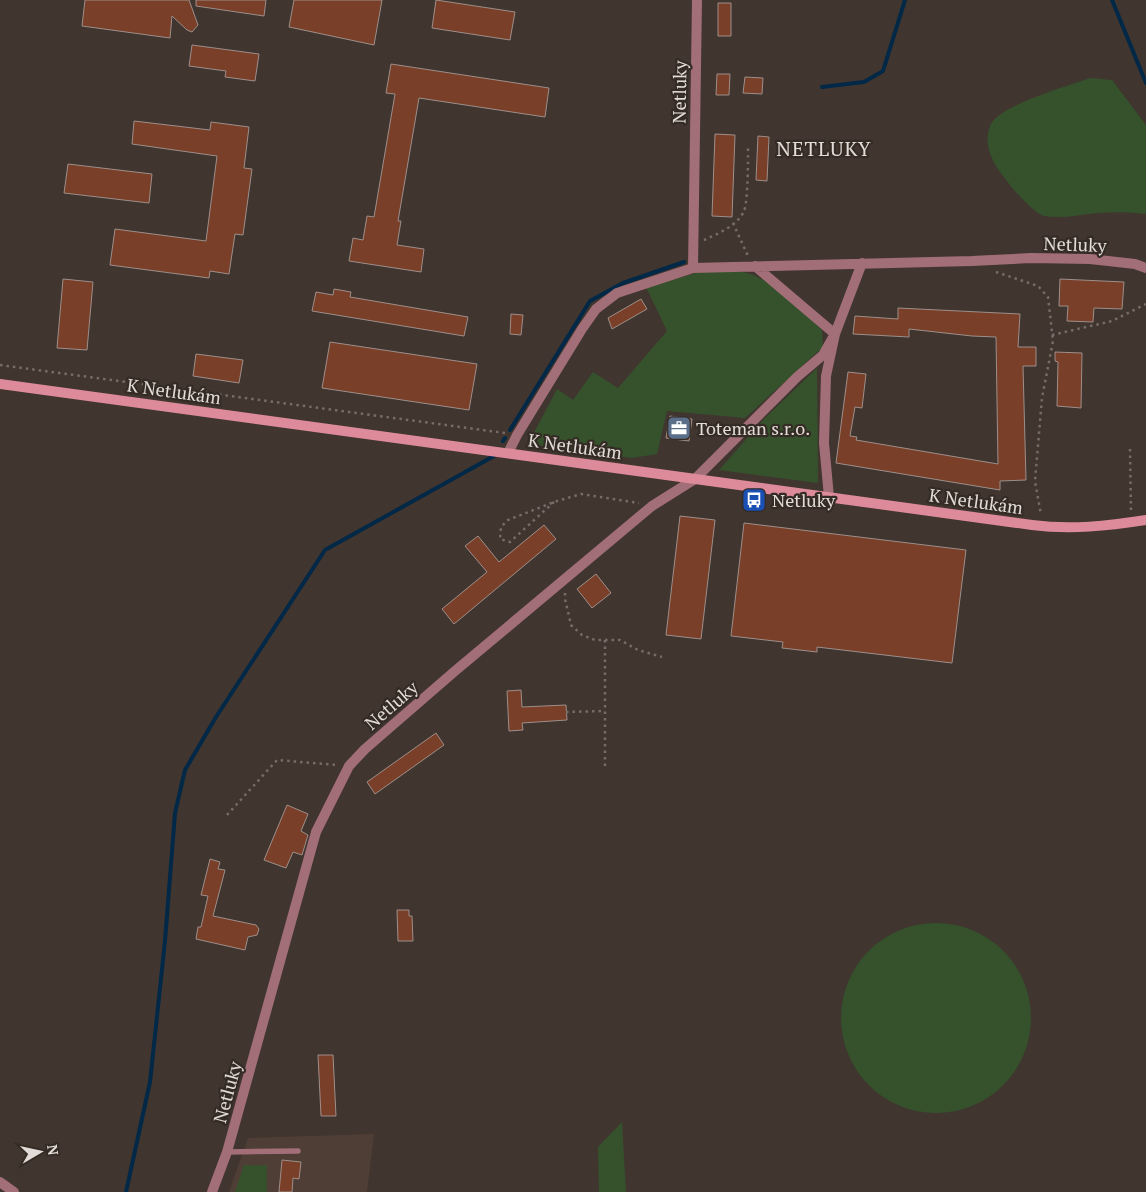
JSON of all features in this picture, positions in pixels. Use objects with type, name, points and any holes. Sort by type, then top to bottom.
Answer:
[{"type":"street","name":"Netluky","points":[[694,268],[697,0]]},
{"type":"street","name":"Netluky","points":[[508,453],[582,328],[596,309],[617,293],[694,268],[1090,258],[1135,264],[1146,268]]},
{"type":"street","name":"Netluky","points":[[829,497],[824,444],[826,376],[836,334],[862,263]]},
{"type":"street","points":[[755,266],[836,334]]},
{"type":"street","name":"Netluky","points":[[212,1192],[227,1152],[316,832],[349,766],[365,749],[455,671],[652,506],[695,479],[797,377],[823,355],[836,334]]},
{"type":"street","name":"K Netlukám","points":[[0,384],[1043,527],[1089,528],[1146,520]]},
{"type":"street","points":[[0,1182],[14,1192]]},
{"type":"lane","points":[[227,1152],[298,1151]]},
{"type":"path","points":[[694,245],[716,235],[733,223],[744,210],[748,148]]},
{"type":"path","points":[[733,223],[747,255],[755,266]]},
{"type":"path","points":[[972,261],[1014,279],[1038,286],[1048,297],[1053,341],[1042,398],[1035,481],[1043,527]]},
{"type":"path","points":[[1052,335],[1112,321],[1146,304]]},
{"type":"path","points":[[0,365],[517,435]]},
{"type":"path","points":[[1130,449],[1131,522]]},
{"type":"path","points":[[554,502],[510,542],[500,539],[501,526],[508,520],[554,502],[581,494],[652,506]]},
{"type":"path","points":[[567,577],[565,599],[571,625],[582,635],[595,640],[620,640],[638,650],[662,657]]},
{"type":"path","points":[[605,640],[605,766]]},
{"type":"path","points":[[566,712],[605,711]]},
{"type":"path","points":[[227,815],[276,760],[349,766]]},
{"type":"shaded area","points":[[374,1134],[367,1192],[229,1192],[248,1138]]},
{"type":"green space","points":[[1090,78],[1112,80],[1146,125],[1146,214],[1109,212],[1064,217],[1044,216],[1028,205],[1016,192],[992,158],[988,145],[988,131],[997,117],[1021,103]]},
{"type":"green space","points":[[700,272],[743,272],[764,280],[786,296],[822,330],[823,347],[745,418],[667,411],[657,454],[632,458],[528,444],[557,389],[573,400],[593,372],[618,388],[667,331],[646,287]]},
{"type":"green space","points":[[817,368],[818,483],[719,470],[764,419]]},
{"type":"green space","points":[[936,923],[963,927],[989,939],[1003,951],[1015,965],[1027,991],[1031,1018],[1027,1045],[1015,1071],[1003,1085],[989,1097],[963,1109],[936,1113],[909,1109],[883,1097],[869,1085],[857,1071],[845,1045],[841,1018],[845,991],[857,965],[869,951],[883,939],[909,927]]},
{"type":"green space","points":[[622,1122],[626,1192],[599,1192],[598,1147]]},
{"type":"green space","points":[[244,1165],[267,1165],[267,1192],[235,1192]]},
{"type":"building","points":[[85,0],[189,0],[198,25],[192,32],[187,30],[172,16],[170,38],[82,26]]},
{"type":"building","points":[[196,0],[266,0],[264,16],[196,6]]},
{"type":"building","points":[[294,0],[382,0],[374,45],[289,27]]},
{"type":"building","points":[[436,0],[515,12],[510,40],[432,28]]},
{"type":"building","points":[[718,3],[731,3],[731,36],[718,36]]},
{"type":"building","points":[[192,45],[259,54],[255,81],[225,77],[226,71],[189,66]]},
{"type":"building","points":[[391,64],[549,88],[545,117],[419,98],[398,221],[401,221],[397,245],[424,249],[421,272],[349,261],[353,238],[363,240],[367,216],[374,217],[395,94],[386,93]]},
{"type":"building","points":[[717,74],[730,74],[729,95],[716,95]]},
{"type":"building","points":[[745,77],[763,78],[762,94],[743,93]]},
{"type":"building","points":[[134,121],[210,130],[211,122],[249,127],[244,168],[252,169],[243,235],[235,234],[229,274],[210,271],[209,278],[110,265],[115,229],[206,241],[217,156],[132,144]]},
{"type":"building","points":[[715,134],[735,135],[732,217],[712,216]]},
{"type":"building","points":[[758,136],[769,137],[767,181],[756,180]]},
{"type":"building","points":[[68,164],[152,174],[149,203],[64,193]]},
{"type":"building","points":[[63,279],[93,282],[87,350],[57,348]]},
{"type":"building","points":[[1060,279],[1124,282],[1122,309],[1094,308],[1093,322],[1067,321],[1068,306],[1059,306]]},
{"type":"building","points":[[334,289],[351,292],[350,297],[468,317],[464,336],[312,311],[316,292],[333,295]]},
{"type":"building","points":[[641,299],[647,309],[612,329],[608,318]]},
{"type":"building","points":[[898,308],[1020,314],[1018,347],[1036,347],[1036,366],[1023,366],[1026,480],[1000,481],[1000,490],[836,463],[848,372],[866,374],[862,408],[855,407],[850,436],[857,437],[856,440],[998,464],[996,337],[909,329],[909,337],[853,334],[855,316],[898,319]]},
{"type":"building","points":[[511,314],[523,315],[521,335],[510,334]]},
{"type":"building","points":[[330,342],[477,364],[469,410],[322,388]]},
{"type":"building","points":[[1055,352],[1082,353],[1081,408],[1057,406],[1058,362],[1055,361]]},
{"type":"building","points":[[196,354],[243,360],[239,383],[193,376]]},
{"type":"building","points":[[670,416],[692,419],[689,441],[666,438]]},
{"type":"building","points":[[680,516],[715,520],[701,639],[666,635]]},
{"type":"building","points":[[744,523],[966,550],[952,663],[817,647],[817,652],[782,648],[783,642],[731,636]]},
{"type":"building","points":[[544,525],[556,539],[454,624],[442,609],[487,572],[465,546],[478,536],[499,562]]},
{"type":"building","points":[[596,574],[611,593],[592,608],[577,589]]},
{"type":"building","points":[[521,690],[522,707],[566,705],[567,720],[522,723],[523,730],[509,731],[507,691]]},
{"type":"building","points":[[436,733],[444,745],[375,794],[367,782]]},
{"type":"building","points":[[287,805],[308,814],[301,831],[308,835],[302,855],[293,852],[286,868],[264,860]]},
{"type":"building","points":[[210,859],[220,862],[218,869],[225,870],[213,916],[256,925],[259,929],[257,935],[248,937],[245,950],[196,939],[198,927],[201,927],[208,896],[201,895]]},
{"type":"building","points":[[397,910],[409,910],[409,916],[412,916],[413,941],[398,941]]},
{"type":"building","points":[[318,1055],[333,1055],[336,1116],[321,1116]]},
{"type":"building","points":[[282,1160],[301,1162],[299,1179],[293,1178],[292,1192],[279,1192]]},
{"type":"waterway","points":[[822,87],[864,82],[883,71],[905,0]]},
{"type":"waterway","points":[[1112,0],[1146,83]]},
{"type":"waterway","points":[[510,430],[590,301],[623,283],[684,262]]},
{"type":"waterway","points":[[126,1192],[150,1082],[165,941],[175,813],[185,770],[216,717],[325,550],[494,456]]},
{"type":"place","name":"Toteman s.r.o.","points":[[679,428]]},
{"type":"place","name":"Netluky","points":[[754,500]]},
{"type":"district","name":"NETLUKY","points":[[824,148]]}]
